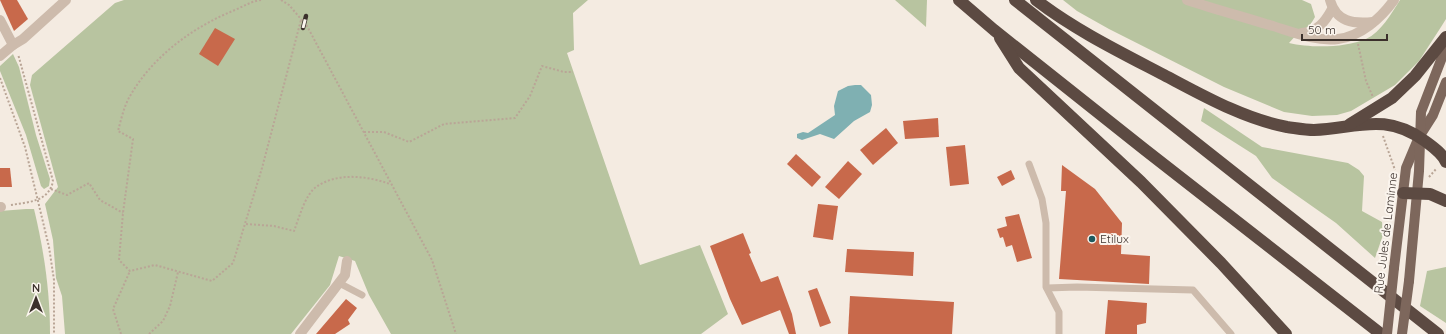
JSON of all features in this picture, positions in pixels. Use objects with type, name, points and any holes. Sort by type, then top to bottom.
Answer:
[{"type":"highway","points":[[960,0],[994,30],[1381,334]]},
{"type":"highway","points":[[1015,0],[1070,46],[1438,334]]},
{"type":"highway","points":[[1036,0],[1055,15],[1104,44],[1188,88],[1246,115],[1285,126],[1312,130],[1347,125],[1380,123],[1399,126],[1419,137],[1437,150],[1446,162]]},
{"type":"highway","points":[[994,30],[1019,68],[1141,182],[1221,263],[1286,334]]},
{"type":"highway","points":[[1347,125],[1377,109],[1392,98],[1415,76],[1446,37]]},
{"type":"highway","points":[[1403,193],[1430,194],[1446,201]]},
{"type":"main road","name":"Rue Jules de Laminne","points":[[1402,334],[1409,281],[1419,172],[1421,112],[1446,47]]},
{"type":"main road","name":"Rue Jules de Laminne","points":[[1387,334],[1406,168],[1419,137],[1432,115],[1446,82]]},
{"type":"street","points":[[2,54],[13,44],[23,39],[66,0]]},
{"type":"street","points":[[1187,0],[1298,34],[1326,39],[1338,39],[1355,34],[1380,17],[1394,0]]},
{"type":"street","points":[[1298,34],[1310,32],[1318,28],[1326,21],[1331,4]]},
{"type":"street","points":[[1331,4],[1340,17],[1355,24],[1373,22]]},
{"type":"street","points":[[0,20],[13,44]]},
{"type":"street","points":[[300,334],[345,276],[348,261]]},
{"type":"lane","points":[[1029,164],[1042,199],[1046,223],[1045,275],[1047,288],[1060,312],[1059,334]]},
{"type":"lane","points":[[339,283],[362,295]]},
{"type":"lane","points":[[1047,288],[1077,287],[1193,290],[1231,334]]},
{"type":"path","points":[[130,271],[119,260],[123,213],[133,139],[118,131],[129,98],[140,80],[167,50],[194,31],[223,14],[261,0]]},
{"type":"path","points":[[281,0],[289,5],[307,26],[432,260],[456,334]]},
{"type":"path","points":[[130,271],[155,265],[212,281],[233,263],[262,168],[301,20]]},
{"type":"path","points":[[1358,42],[1366,81],[1377,109]]},
{"type":"path","points":[[1,207],[39,200],[51,189],[53,181],[32,111],[21,61],[13,44]]},
{"type":"path","points":[[364,132],[384,132],[409,142],[444,124],[515,118],[530,96],[542,66],[564,72],[573,72]]},
{"type":"path","points":[[0,78],[25,147],[39,200],[49,247],[54,280],[54,334]]},
{"type":"path","points":[[1380,123],[1385,145],[1395,170],[1394,177]]},
{"type":"path","points":[[245,224],[274,226],[294,231],[302,207],[316,187],[334,179],[357,176],[392,184]]},
{"type":"path","points":[[51,189],[68,195],[90,183],[100,200],[123,213]]},
{"type":"path","points":[[121,334],[113,309],[130,271]]},
{"type":"path","points":[[149,334],[163,321],[170,306],[178,272]]},
{"type":"green space","points":[[124,0],[588,0],[573,13],[574,50],[567,53],[640,265],[700,245],[728,314],[701,334],[391,334],[369,295],[355,261],[339,256],[330,285],[291,334],[65,334],[62,296],[56,278],[53,240],[45,204],[58,187],[30,85],[32,75],[115,3]]},
{"type":"green space","points":[[895,0],[927,0],[926,27]]},
{"type":"green space","points":[[1063,0],[1302,0],[1311,4],[1315,17],[1306,32],[1298,33],[1289,43],[1307,46],[1338,46],[1366,39],[1381,27],[1400,0],[1446,0],[1446,19],[1419,61],[1395,85],[1351,111],[1337,115],[1312,116],[1284,112],[1224,87],[1109,29],[1077,11]]},
{"type":"green space","points":[[13,54],[19,67],[36,135],[50,179],[49,186],[44,189],[41,186],[26,135],[0,71],[0,66]]},
{"type":"green space","points":[[1204,108],[1262,147],[1348,163],[1359,170],[1364,176],[1362,211],[1382,222],[1383,235],[1375,258],[1336,223],[1272,178],[1256,156],[1201,121]]},
{"type":"green space","points":[[34,209],[41,240],[48,287],[50,334],[0,334],[0,211]]},
{"type":"green space","points":[[1446,267],[1446,323],[1420,306],[1427,271]]},
{"type":"water","points":[[861,85],[871,95],[872,105],[870,112],[854,121],[834,139],[820,134],[802,140],[797,138],[797,134],[803,132],[808,133],[835,115],[834,106],[838,91],[848,86]]},
{"type":"building","points":[[0,0],[17,0],[28,19],[14,31]]},
{"type":"building","points":[[215,28],[235,39],[218,66],[199,54]]},
{"type":"building","points":[[938,118],[939,137],[905,139],[903,121]]},
{"type":"building","points":[[886,128],[898,143],[873,165],[860,150]]},
{"type":"building","points":[[965,145],[969,184],[950,186],[946,147]]},
{"type":"building","points":[[796,154],[821,177],[812,187],[787,164]]},
{"type":"building","points":[[848,161],[862,174],[839,199],[825,187]]},
{"type":"building","name":"Etilux","points":[[1062,165],[1095,189],[1122,223],[1121,254],[1150,256],[1149,284],[1059,279],[1066,191],[1061,191]]},
{"type":"building","points":[[0,168],[10,168],[12,187],[0,187]]},
{"type":"building","points":[[1011,170],[1015,179],[1002,186],[997,177]]},
{"type":"building","points":[[818,204],[838,206],[833,240],[813,237]]},
{"type":"building","points":[[1019,214],[1032,258],[1017,262],[1012,245],[1006,247],[1003,237],[1000,238],[997,229],[1007,226],[1005,217]]},
{"type":"building","points":[[743,233],[751,253],[749,254],[761,282],[778,276],[792,314],[796,334],[789,334],[780,310],[742,325],[730,299],[710,246]]},
{"type":"building","points":[[847,249],[914,252],[913,276],[845,272]]},
{"type":"building","points":[[817,288],[831,323],[820,327],[808,291]]},
{"type":"building","points":[[850,296],[954,302],[952,334],[848,334]]},
{"type":"building","points":[[346,299],[357,308],[348,320],[350,324],[335,334],[316,334]]},
{"type":"building","points":[[1108,300],[1147,303],[1146,323],[1137,325],[1137,334],[1105,334]]},
{"type":"railway","points":[[303,28],[306,16]]},
{"type":"place","name":"Etilux","points":[[1092,239]]}]
